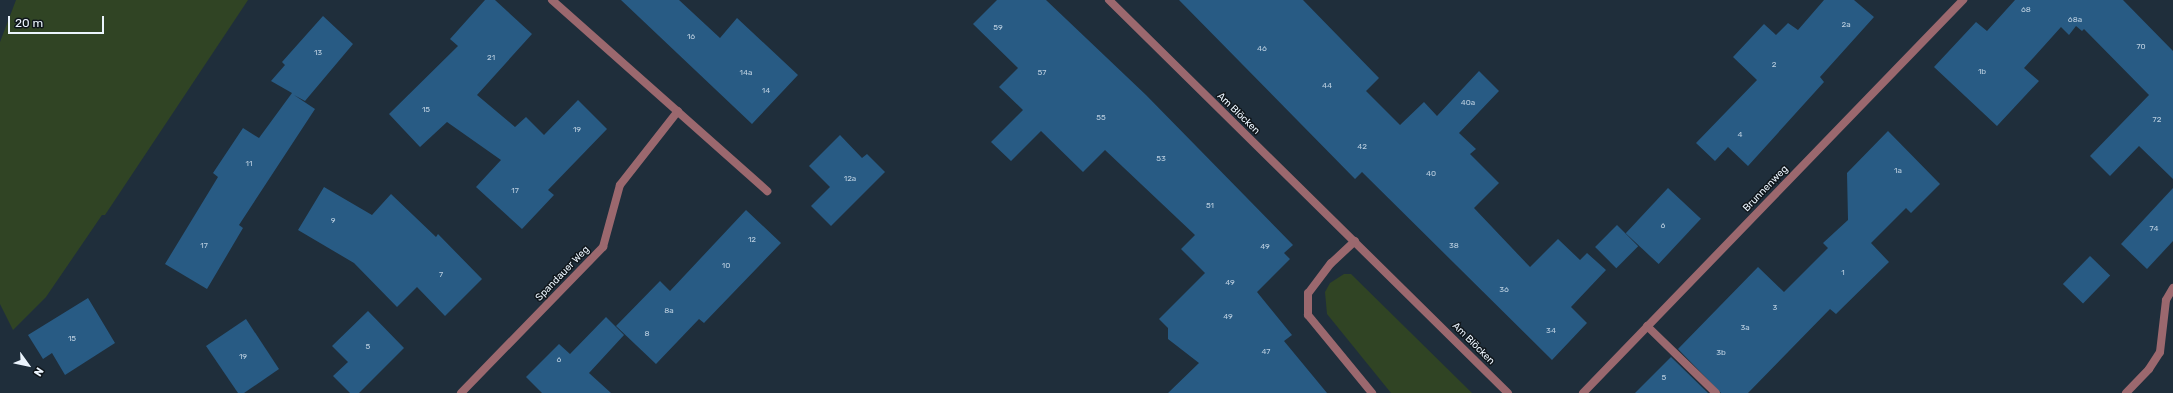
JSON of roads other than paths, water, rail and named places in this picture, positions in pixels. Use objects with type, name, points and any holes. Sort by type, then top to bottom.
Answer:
[{"type":"street","points":[[552,0],[768,192]]},
{"type":"street","name":"Am Blöcken","points":[[1109,0],[1508,393]]},
{"type":"street","name":"Brunnenweg","points":[[1582,393],[1963,0]]},
{"type":"street","name":"Spandauer Weg","points":[[461,393],[602,247],[620,185],[678,112]]},
{"type":"street","points":[[1355,241],[1332,263],[1308,293],[1308,315],[1372,393]]},
{"type":"street","points":[[2126,393],[2149,369],[2160,352],[2166,300],[2173,288]]},
{"type":"street","points":[[1647,326],[1716,393]]}]
